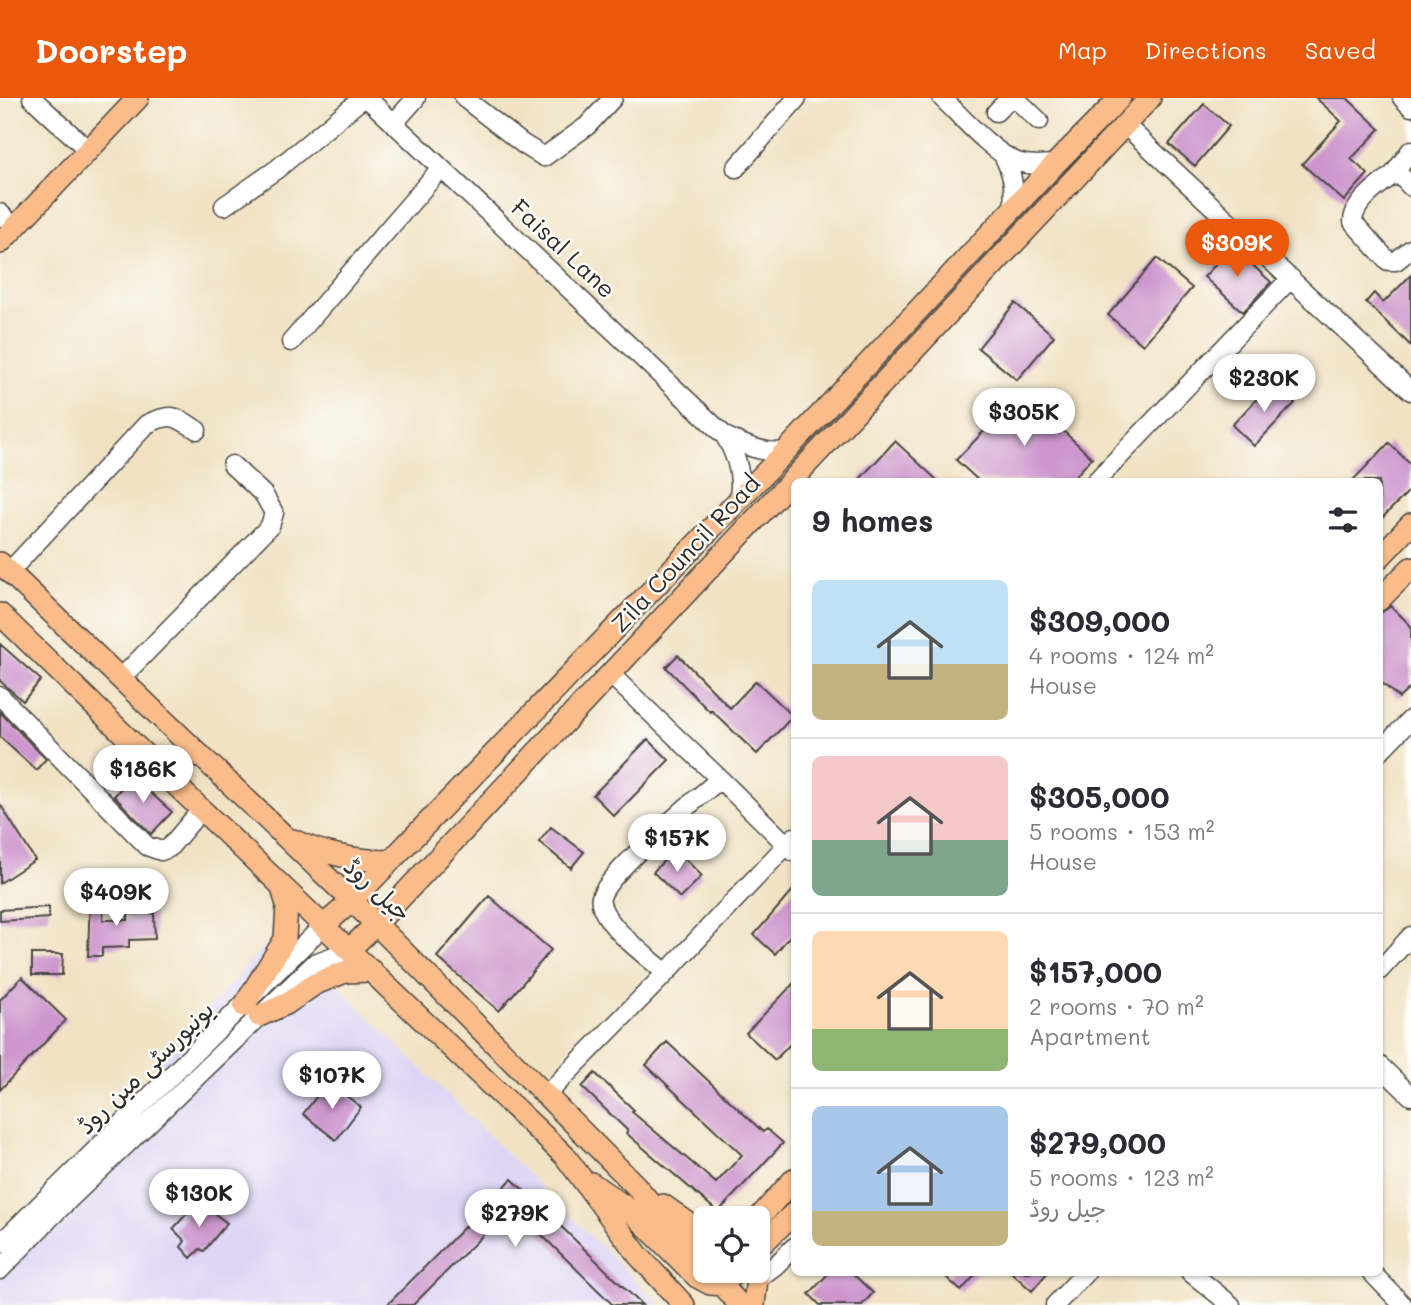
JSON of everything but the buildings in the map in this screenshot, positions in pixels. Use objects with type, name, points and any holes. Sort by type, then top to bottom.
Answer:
[{"type":"main road","points":[[0,243],[8,220],[89,150],[138,98]]},
{"type":"main road","name":"Zila Council Road","points":[[324,925],[351,902],[738,501],[1120,98]]},
{"type":"main road","name":"Zila Council Road","points":[[794,478],[1150,98]]},
{"type":"main road","name":"Zila Council Road","points":[[349,950],[791,481]]},
{"type":"main road","points":[[1383,554],[1411,524]]},
{"type":"main road","name":"جیل روڈ","points":[[4,568],[376,924],[636,1186],[693,1253]]},
{"type":"main road","points":[[1383,596],[1411,568]]},
{"type":"main road","points":[[0,614],[201,810],[565,1156],[638,1255],[684,1305]]},
{"type":"main road","points":[[281,835],[316,851],[358,860],[390,861]]},
{"type":"main road","points":[[252,1011],[285,939],[287,905],[281,885]]},
{"type":"main road","points":[[252,1011],[286,1004],[315,984],[345,972],[372,971]]},
{"type":"main road","points":[[577,1173],[630,1210],[693,1273]]},
{"type":"main road","points":[[770,1206],[791,1182]]},
{"type":"main road","points":[[636,1186],[693,1226]]},
{"type":"main road","points":[[770,1236],[791,1216]]},
{"type":"main road","name":"جیل روڈ","points":[[719,1283],[740,1305]]},
{"type":"main road","points":[[754,1305],[759,1283]]},
{"type":"street","points":[[32,98],[89,150]]},
{"type":"street","points":[[225,206],[278,169],[365,98]]},
{"type":"street","name":"Faisal Lane","points":[[365,98],[725,436],[755,449],[785,452]]},
{"type":"street","points":[[394,123],[416,98]]},
{"type":"street","points":[[464,98],[544,157],[587,126],[613,98]]},
{"type":"street","points":[[736,168],[797,98]]},
{"type":"street","points":[[942,98],[1003,155],[1019,163],[1037,166],[1055,164]]},
{"type":"street","points":[[996,112],[1013,98],[1039,121]]},
{"type":"street","points":[[1402,98],[1411,107]]},
{"type":"street","points":[[1125,125],[1411,391]]},
{"type":"street","points":[[1411,150],[1392,175],[1373,191],[1353,214],[1353,222],[1388,261],[1396,261],[1411,249]]},
{"type":"street","points":[[1003,155],[1012,172],[1015,190],[1013,209]]},
{"type":"street","points":[[291,342],[441,168]]},
{"type":"street","points":[[1392,175],[1401,176],[1411,187]]},
{"type":"street","points":[[1099,478],[1290,278]]},
{"type":"street","points":[[4,568],[147,424],[164,416],[176,416],[197,430]]},
{"type":"street","name":"Faisal Lane","points":[[725,436],[738,462],[741,490],[738,501]]},
{"type":"street","points":[[120,679],[270,526],[274,513],[264,495],[232,465]]},
{"type":"street","points":[[610,674],[791,844]]},
{"type":"street","points":[[0,696],[146,846],[161,851],[169,848],[201,810]]},
{"type":"street","points":[[1383,748],[1411,719]]},
{"type":"street","points":[[666,973],[613,925],[602,907],[601,896],[615,876],[670,821],[720,779]]},
{"type":"street","points":[[546,1095],[791,846]]},
{"type":"street","name":"یونیورسٹی مین روڈ","points":[[0,1270],[30,1226],[252,1011],[324,925]]},
{"type":"street","points":[[1383,967],[1411,936]]},
{"type":"street","name":"یونیورسٹی مین روڈ","points":[[252,1011],[315,963],[349,950]]},
{"type":"street","points":[[1383,1069],[1411,1096]]},
{"type":"street","name":"یونیورسٹی مین روڈ","points":[[0,1244],[30,1226]]},
{"type":"street","points":[[770,1265],[791,1249]]},
{"type":"street","points":[[1055,1305],[1082,1276]]},
{"type":"street","points":[[1194,1276],[1231,1305]]},
{"type":"street","points":[[1375,1276],[1403,1305]]},
{"type":"shaded area","points":[[280,929],[660,1305],[0,1305],[0,1241]]}]
